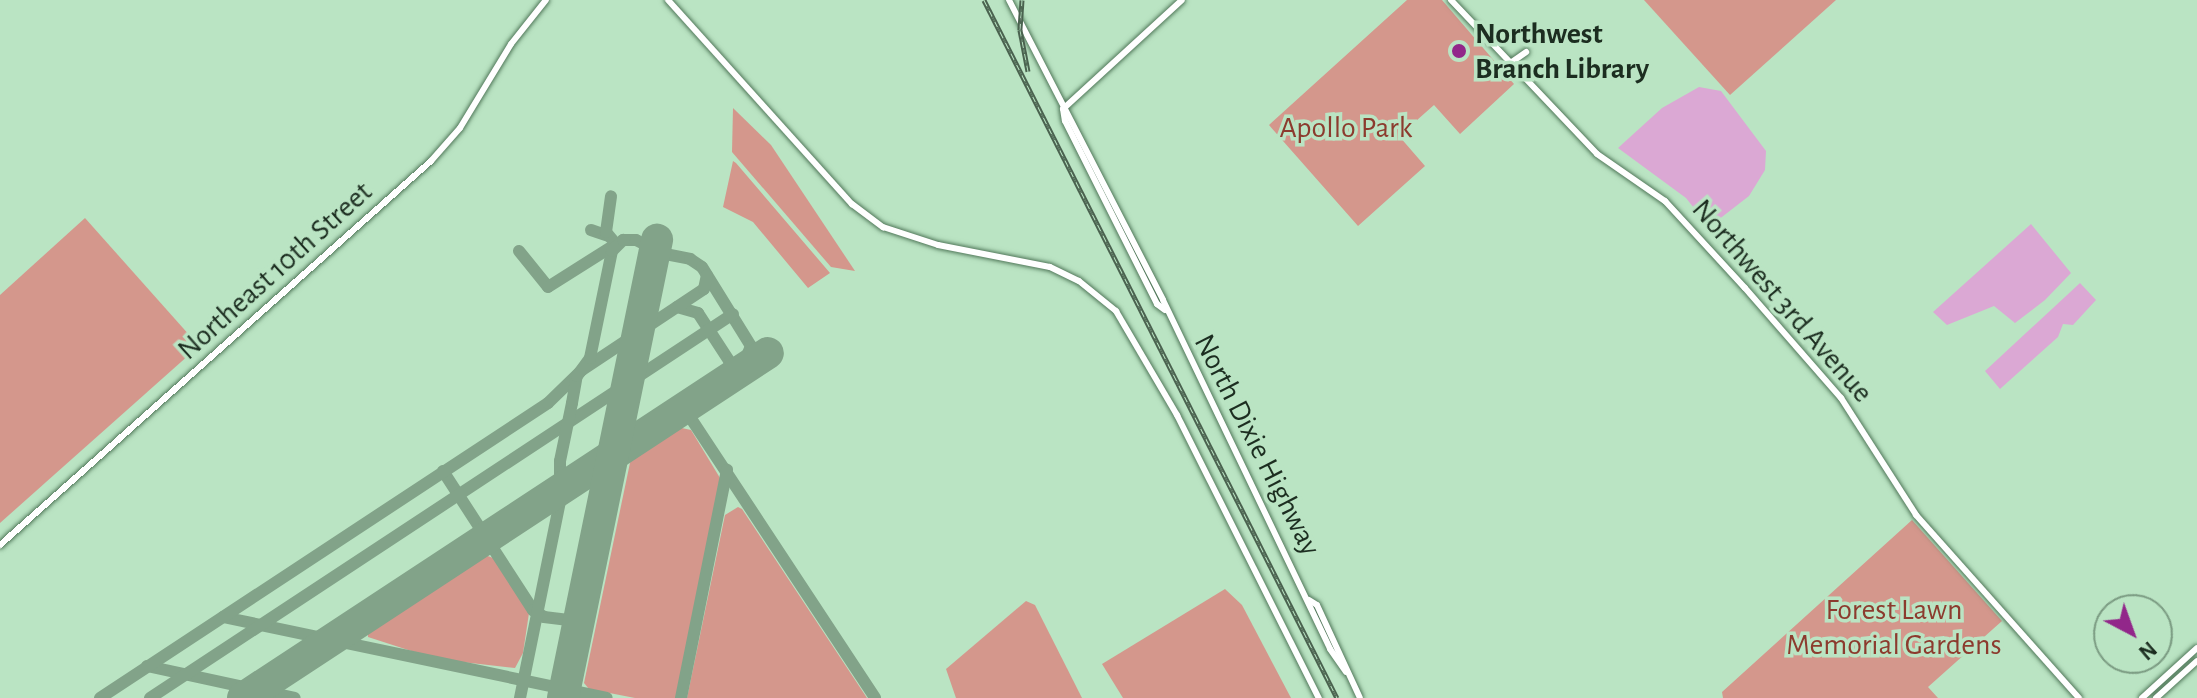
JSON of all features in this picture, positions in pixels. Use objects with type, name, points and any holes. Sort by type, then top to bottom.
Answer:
[{"type":"street","name":"Northeast 10th Street","points":[[0,545],[431,161],[546,0]]},
{"type":"street","points":[[668,0],[852,204],[883,227],[938,245],[1050,267],[1107,302],[1128,325],[1319,698]]},
{"type":"street","name":"North Dixie Highway","points":[[1009,0],[1309,600],[1340,669],[1346,672],[1360,698]]},
{"type":"street","points":[[1063,109],[1182,0]]},
{"type":"street","name":"Northwest 3rd Avenue","points":[[1451,0],[1597,154],[1665,201],[1736,278],[1841,398],[1916,515],[2079,698]]},
{"type":"street","points":[[1509,64],[1526,52]]},
{"type":"street","points":[[2142,698],[2197,648]]},
{"type":"street","points":[[2156,698],[2197,661]]},
{"type":"green space","name":"Apollo Park","points":[[1407,0],[1442,0],[1514,84],[1460,134],[1434,105],[1399,136],[1425,166],[1358,226],[1269,125]]},
{"type":"green space","points":[[1644,0],[1836,0],[1730,95]]},
{"type":"green space","points":[[733,108],[771,145],[855,271],[831,267],[732,152]]},
{"type":"green space","points":[[733,161],[830,273],[808,288],[753,222],[723,207]]},
{"type":"green space","points":[[85,218],[199,346],[0,523],[0,295]]},
{"type":"green space","points":[[677,427],[691,430],[720,478],[676,698],[635,698],[589,689],[584,683],[631,458]]},
{"type":"green space","points":[[738,507],[867,698],[687,698],[725,515]]},
{"type":"green space","name":"Forest Lawn Memorial Gardens","points":[[1912,520],[2002,621],[1928,687],[1938,698],[1723,698],[1722,692]]},
{"type":"green space","points":[[485,555],[493,558],[529,613],[523,653],[515,668],[436,659],[368,637],[368,630]]},
{"type":"green space","points":[[1225,589],[1242,605],[1291,698],[1123,698],[1102,664]]},
{"type":"green space","points":[[1026,601],[1035,605],[1082,698],[956,698],[946,669]]},
{"type":"shaded area","points":[[1699,87],[1721,91],[1766,151],[1765,170],[1749,196],[1709,227],[1686,198],[1618,148],[1662,108]]},
{"type":"shaded area","points":[[2031,224],[2071,273],[2045,300],[2015,323],[1994,306],[1947,325],[1933,312]]},
{"type":"shaded area","points":[[2080,283],[2096,300],[2073,325],[2063,324],[2058,337],[2000,389],[1985,371]]},
{"type":"taxiway","points":[[519,251],[548,287],[616,244],[606,232],[611,196]]},
{"type":"taxiway","points":[[591,230],[608,236]]},
{"type":"taxiway","points":[[520,698],[560,502],[560,461],[577,376],[590,358],[612,251],[623,240],[636,240],[650,247],[653,260]]},
{"type":"taxiway","points":[[655,252],[690,259],[702,267],[751,346],[741,371]]},
{"type":"taxiway","points":[[100,698],[548,403],[582,370],[704,289],[707,275]]},
{"type":"taxiway","points":[[677,307],[698,313],[730,362],[727,380]]},
{"type":"taxiway","points":[[150,698],[733,314]]},
{"type":"taxiway","points":[[684,408],[875,698]]},
{"type":"taxiway","points":[[681,698],[727,470]]},
{"type":"taxiway","points":[[443,471],[533,610],[544,617],[579,621]]},
{"type":"taxiway","points":[[223,617],[607,698]]},
{"type":"taxiway","points":[[147,666],[295,698]]},
{"type":"runway","points":[[563,698],[657,240]]},
{"type":"runway","points":[[243,698],[768,353]]},
{"type":"railway","points":[[984,0],[1337,698]]},
{"type":"railway","points":[[1022,0],[1020,30],[1028,71]]},
{"type":"place","name":"Northwest Branch Library","points":[[1459,51]]}]
